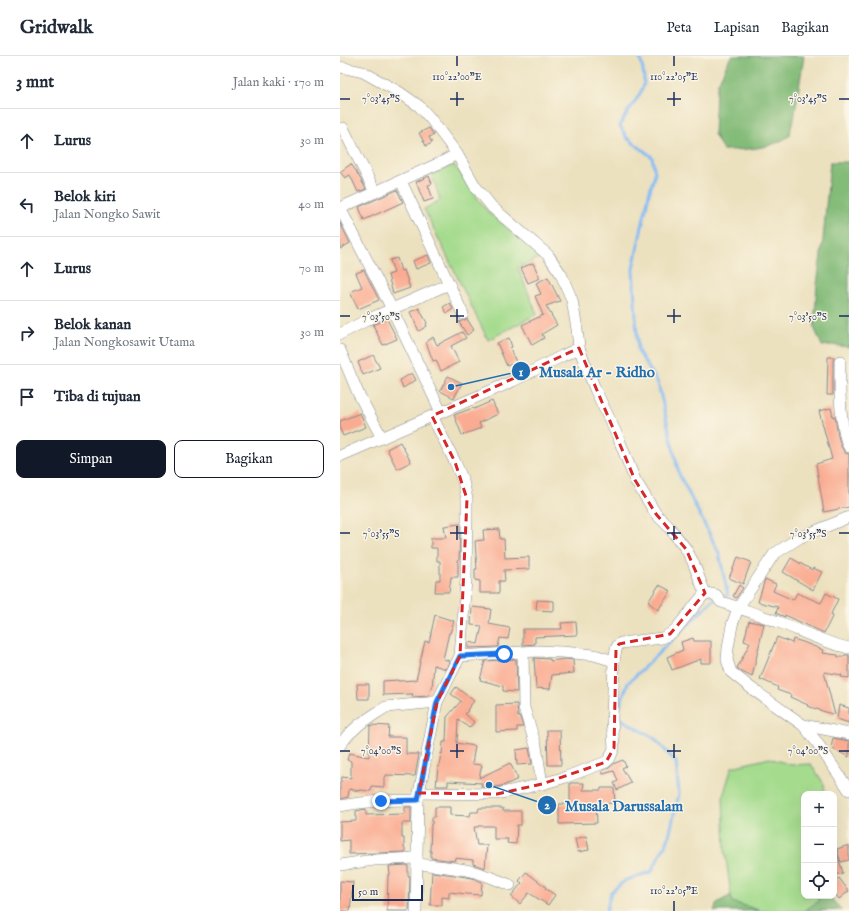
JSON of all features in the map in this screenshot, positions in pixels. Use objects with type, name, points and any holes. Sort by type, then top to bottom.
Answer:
[{"type":"street","points":[[340,66],[363,72],[399,92],[419,106],[457,154],[475,186],[492,207],[548,255],[561,274],[572,300],[579,348],[595,389],[618,437],[635,480],[656,514],[686,549],[714,597],[738,608],[781,623],[824,641],[849,648]]},
{"type":"street","points":[[343,128],[375,192]]},
{"type":"street","points":[[416,911],[419,797],[437,702],[460,656],[465,605],[467,499],[463,481],[437,414],[392,309],[340,208],[457,154]]},
{"type":"street","points":[[401,181],[464,314]]},
{"type":"street","points":[[340,334],[367,320],[449,284]]},
{"type":"street","points":[[340,456],[529,374],[579,348]]},
{"type":"street","points":[[340,350],[358,393],[382,438]]},
{"type":"street","points":[[840,361],[841,415],[849,448]]},
{"type":"street","points":[[849,517],[799,538],[774,554],[738,608],[732,624],[727,660],[731,672],[750,688],[803,725],[816,741],[849,790]]},
{"type":"street","points":[[340,806],[419,797],[497,794],[566,777],[606,762],[613,753],[614,748],[612,719],[614,661],[618,645],[662,638],[670,634],[714,597]]},
{"type":"street","points":[[460,656],[537,651],[594,655],[614,661]]},
{"type":"street","points":[[523,652],[524,708],[536,746],[542,784]]},
{"type":"street","points":[[340,745],[360,724],[386,707],[437,702]]},
{"type":"street","points":[[803,725],[849,734]]},
{"type":"street","points":[[340,865],[374,860],[417,861],[471,871],[510,885]]},
{"type":"highlighted area","points":[[579,348],[635,480],[656,514],[686,549],[705,593],[670,634],[619,644],[616,649],[614,748],[606,762],[542,784],[497,794],[419,793],[437,702],[460,656],[467,499],[455,462],[432,416]]},
{"type":"green space","points":[[731,56],[804,56],[790,135],[783,140],[758,148],[723,150],[714,134],[716,93],[718,83]]},
{"type":"green space","points":[[830,162],[849,162],[849,347],[832,345],[822,346],[814,327]]},
{"type":"green space","points":[[454,165],[486,210],[541,257],[518,268],[537,314],[488,340],[424,209],[440,200],[432,174]]},
{"type":"green space","points":[[770,758],[791,765],[811,764],[824,784],[825,791],[801,791],[801,899],[819,899],[819,901],[804,911],[762,911],[732,902],[725,851],[723,796],[732,767]]},
{"type":"green space","points":[[731,895],[732,902],[762,911],[714,911],[717,903]]},
{"type":"green space","points":[[819,899],[832,899],[842,910],[804,911],[819,901]]},
{"type":"building","points":[[429,128],[434,135],[429,137],[432,143],[426,146],[419,133]]},
{"type":"building","points":[[351,164],[366,189],[358,192],[350,175],[345,178],[340,172]]},
{"type":"building","points":[[429,176],[432,184],[428,185],[433,199],[424,202],[416,182]]},
{"type":"building","points":[[397,190],[403,202],[364,220],[359,207]]},
{"type":"building","points":[[340,223],[350,243],[340,249]]},
{"type":"building","points":[[428,255],[431,263],[416,269],[413,261]]},
{"type":"building","points":[[397,258],[401,271],[404,270],[410,288],[393,294],[388,275],[394,273],[390,260]]},
{"type":"building","points":[[533,263],[540,278],[528,283],[521,268]]},
{"type":"building","points":[[364,270],[379,300],[358,309],[350,292],[362,287],[356,273]]},
{"type":"building","points":[[548,277],[560,301],[546,306],[557,325],[542,334],[544,338],[532,345],[522,325],[543,315],[535,296],[541,294],[536,283]]},
{"type":"building","points":[[450,303],[453,309],[447,313],[443,307]]},
{"type":"building","points":[[419,308],[427,323],[427,326],[419,331],[410,312]]},
{"type":"building","points":[[387,319],[397,339],[383,345],[373,325]]},
{"type":"building","points":[[467,319],[474,330],[467,335],[459,322]]},
{"type":"building","points":[[462,332],[466,338],[451,346],[459,362],[441,371],[436,360],[433,361],[426,342],[433,337],[437,345]]},
{"type":"building","points":[[509,338],[512,347],[510,348],[516,362],[507,366],[497,343]]},
{"type":"building","points":[[373,355],[380,368],[363,375],[358,362]]},
{"type":"building","points":[[828,357],[834,357],[833,395],[827,395]]},
{"type":"building","points":[[412,373],[416,380],[403,388],[400,380]]},
{"type":"building","points":[[448,376],[462,383],[454,398],[440,391]]},
{"type":"building","points":[[492,401],[498,414],[479,423],[481,428],[462,435],[454,415],[473,408],[474,409]]},
{"type":"building","points":[[831,408],[833,417],[835,416],[841,446],[845,453],[849,454],[849,507],[824,512],[816,464],[832,459],[819,411]]},
{"type":"building","points":[[360,413],[366,427],[343,436],[340,429],[340,421]]},
{"type":"building","points":[[400,442],[411,462],[397,469],[387,449]]},
{"type":"building","points":[[460,524],[458,577],[451,577],[449,592],[435,592],[436,580],[440,580],[440,561],[437,561],[437,548],[431,548],[431,538],[446,538],[444,526]]},
{"type":"building","points":[[499,529],[500,539],[504,539],[505,558],[529,557],[529,569],[504,570],[505,581],[499,581],[499,593],[480,593],[480,581],[475,580],[475,569],[477,569],[475,541],[484,540],[483,530]]},
{"type":"building","points":[[738,557],[751,562],[743,584],[729,578]]},
{"type":"building","points":[[791,558],[812,570],[813,568],[822,572],[813,590],[783,572]]},
{"type":"building","points":[[765,579],[776,584],[773,591],[793,600],[797,593],[821,603],[826,593],[838,599],[831,614],[833,615],[824,633],[785,615],[785,617],[776,613],[778,607],[758,602]]},
{"type":"building","points":[[659,585],[671,591],[658,610],[648,602]]},
{"type":"building","points":[[739,585],[743,588],[736,598],[733,596]]},
{"type":"building","points":[[537,600],[554,601],[554,611],[536,610]]},
{"type":"building","points":[[472,607],[491,609],[489,624],[510,628],[508,639],[500,638],[498,647],[468,648],[468,642],[478,644],[482,626],[471,625]]},
{"type":"building","points":[[435,615],[454,621],[449,633],[443,659],[450,661],[446,669],[434,665],[432,689],[430,688],[429,696],[412,697],[413,694],[383,695],[383,681],[416,680],[425,641],[429,642]]},
{"type":"building","points":[[749,621],[764,624],[752,677],[737,668],[750,643],[744,641]]},
{"type":"building","points":[[576,622],[577,635],[535,637],[535,644],[523,645],[523,629],[562,629],[561,623]]},
{"type":"building","points":[[777,637],[792,643],[793,639],[803,642],[823,650],[822,653],[838,655],[838,657],[849,655],[849,678],[841,677],[842,675],[824,672],[835,715],[807,706],[808,705],[790,697],[791,695],[777,690],[778,687],[760,679]]},
{"type":"building","points":[[693,638],[694,641],[711,641],[711,663],[701,663],[701,659],[672,670],[667,657],[683,650],[681,642]]},
{"type":"building","points":[[534,658],[550,659],[550,661],[565,659],[573,660],[574,673],[552,675],[550,689],[536,688]]},
{"type":"building","points":[[516,659],[517,692],[503,691],[503,686],[480,680],[485,661]]},
{"type":"building","points":[[357,684],[369,684],[369,699],[358,699]]},
{"type":"building","points":[[456,687],[474,701],[465,714],[474,722],[469,728],[458,719],[456,743],[475,746],[472,764],[482,765],[479,778],[510,763],[518,779],[496,787],[481,787],[482,783],[448,781],[448,786],[436,786],[443,742],[446,742],[447,717],[461,701],[451,694]]},
{"type":"building","points":[[517,704],[518,717],[520,717],[523,727],[517,727],[517,731],[496,732],[496,705]]},
{"type":"building","points":[[839,705],[849,708],[849,723],[837,719]]},
{"type":"building","points":[[371,725],[389,726],[388,737],[406,737],[406,754],[419,754],[415,776],[386,775],[386,777],[384,777],[384,787],[372,786],[371,791],[349,789],[348,797],[340,799],[340,782],[342,777],[351,778],[351,761],[347,760],[349,753],[369,757]]},
{"type":"building","points":[[547,730],[560,730],[561,765],[548,765]]},
{"type":"building","points":[[833,738],[849,741],[849,757],[831,748]]},
{"type":"building","points":[[529,748],[532,764],[517,765],[516,750]]},
{"type":"building","points":[[623,760],[626,766],[622,768],[631,783],[617,790],[614,783],[618,781],[614,771],[603,774],[602,771]]},
{"type":"building","points":[[570,783],[584,783],[583,790],[614,788],[615,803],[596,804],[597,823],[559,824],[559,804],[570,804]]},
{"type":"building","points":[[405,807],[411,807],[411,823],[402,823],[402,838],[404,838],[405,852],[349,854],[349,840],[340,841],[340,822],[356,821],[356,811],[366,809],[366,815],[405,814]]},
{"type":"building","points":[[435,807],[450,807],[450,815],[470,816],[471,812],[478,812],[479,808],[503,808],[503,811],[521,811],[521,825],[517,825],[516,844],[507,843],[508,839],[494,839],[494,826],[478,826],[474,827],[477,845],[487,845],[485,868],[473,864],[473,860],[455,858],[454,861],[431,858],[431,824],[432,817],[435,817]]},
{"type":"building","points":[[586,836],[589,850],[578,852],[575,839]]},
{"type":"building","points":[[849,845],[849,860],[841,862],[837,849]]},
{"type":"building","points":[[837,853],[843,873],[837,874]]},
{"type":"building","points":[[408,865],[408,876],[410,876],[409,911],[387,911],[388,875],[390,875],[389,866]]},
{"type":"building","points":[[432,872],[472,878],[482,882],[481,895],[449,892],[449,898],[442,897],[442,905],[430,905]]},
{"type":"building","points":[[526,872],[555,895],[548,905],[529,893],[520,904],[511,896],[522,883],[519,881]]},
{"type":"building","points":[[839,878],[849,891],[839,899],[837,896],[837,879]]},
{"type":"building","points":[[340,881],[353,882],[350,911],[340,911]]},
{"type":"waterway","points":[[637,56],[640,58],[643,69],[643,86],[641,92],[620,126],[627,138],[652,157],[655,173],[633,269],[638,351],[658,383],[679,474],[719,553],[728,595],[721,597]]},
{"type":"waterway","points":[[607,911],[611,892],[626,880],[651,872],[668,840],[679,794],[676,762],[654,738],[616,716],[628,683],[715,599]]},
{"type":"place","name":"Musala Ar - Ridho","points":[[451,387]]},
{"type":"place","name":"Musala Darussalam","points":[[489,785]]},
{"type":"route","points":[[381,801],[418,800],[437,702],[460,656],[504,654]]}]
